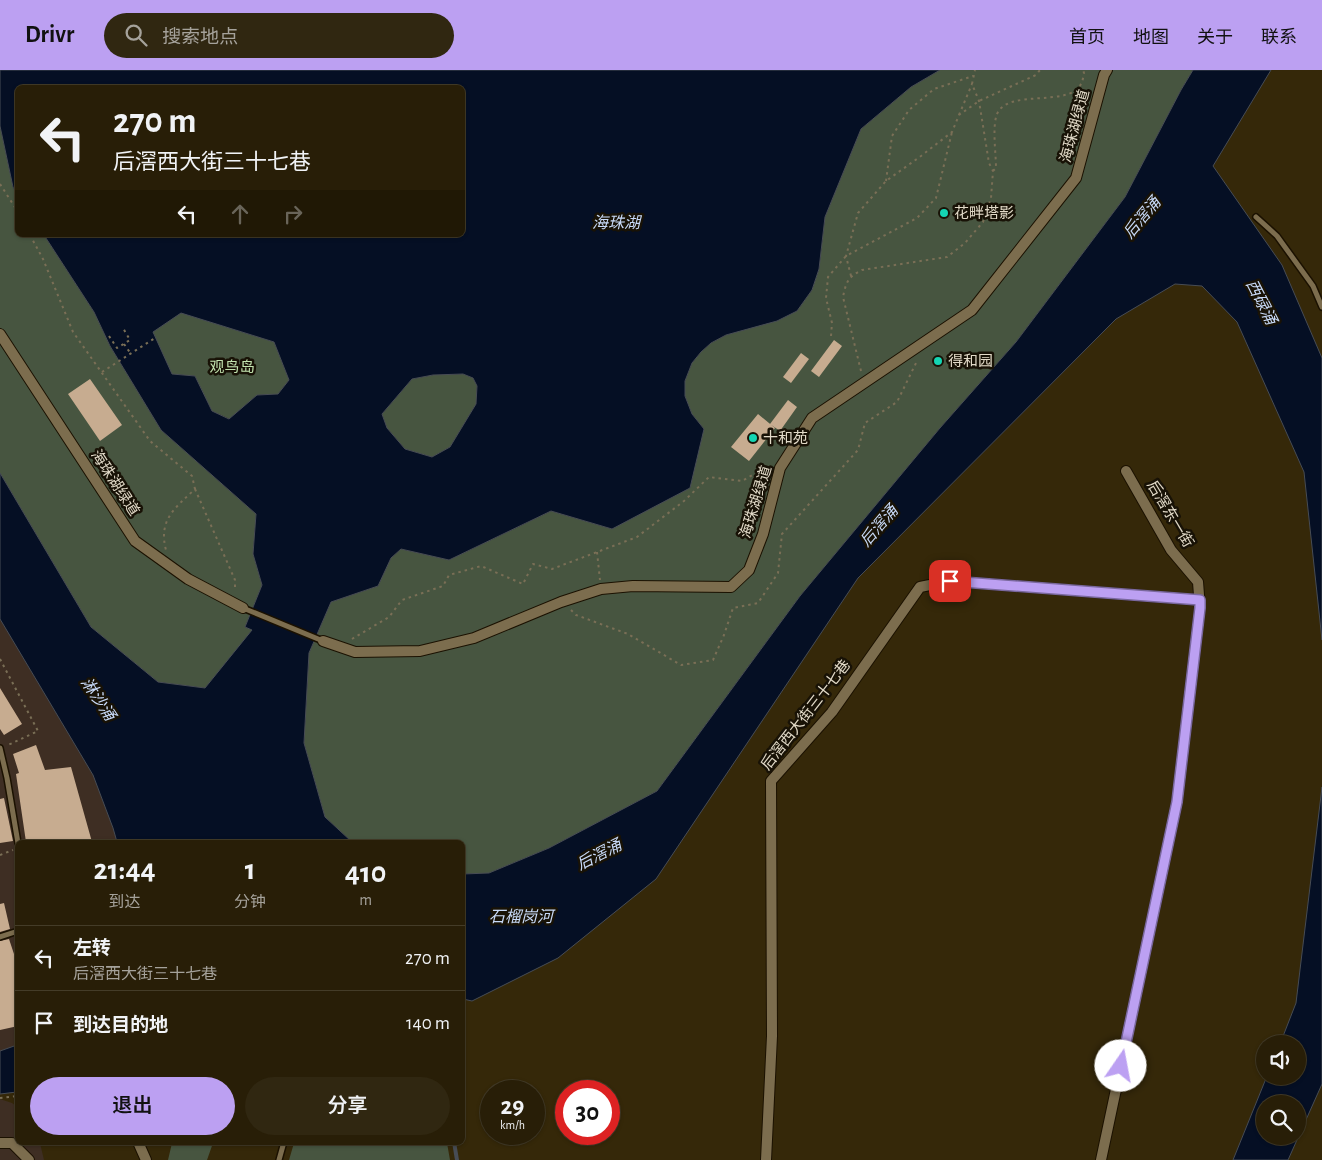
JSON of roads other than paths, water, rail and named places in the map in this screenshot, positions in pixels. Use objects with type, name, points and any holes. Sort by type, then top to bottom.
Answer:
[{"type":"street","name":"海珠湖绿道","points":[[323,640],[355,652],[420,651],[474,638],[562,602],[601,589],[633,586],[731,587],[749,570],[763,534],[780,468],[812,418],[972,310],[1076,178],[1104,75],[1107,70]]},
{"type":"street","name":"海珠湖绿道","points":[[0,334],[135,541],[188,579],[239,605]]},
{"type":"street","name":"后滘东一街","points":[[1101,1160],[1177,802],[1200,608],[1198,582],[1171,550],[1126,470]]},
{"type":"street","name":"后滘西大街三十七巷","points":[[766,1160],[772,1036],[771,782],[832,712],[920,587],[950,581],[1200,600]]},
{"type":"street","points":[[0,1143],[12,1143],[29,1160]]},
{"type":"street","points":[[139,1145],[146,1160]]},
{"type":"lane","points":[[1256,217],[1277,236],[1313,286],[1322,307]]},
{"type":"lane","points":[[239,605],[323,640]]},
{"type":"lane","points":[[0,748],[17,840]]},
{"type":"lane","points":[[0,937],[15,932]]},
{"type":"lane","points":[[278,1160],[283,1145]]},
{"type":"water","name":"海珠湖","points":[[0,70],[940,70],[911,87],[861,129],[825,217],[819,269],[812,290],[797,311],[777,321],[726,335],[711,343],[692,363],[685,381],[685,396],[692,414],[704,429],[690,488],[612,529],[551,511],[449,560],[401,549],[391,558],[378,586],[331,602],[309,653],[304,743],[325,817],[350,840],[116,840],[93,775],[0,619],[0,473],[91,627],[158,682],[205,688],[252,630],[245,627],[262,585],[253,554],[256,514],[161,430],[110,346],[94,312],[45,237],[465,237],[465,85],[15,85],[15,191],[0,126]],"holes":[[[181,313],[274,342],[289,380],[278,394],[257,395],[229,419],[212,411],[195,376],[172,374],[153,332]],[[463,374],[473,378],[477,386],[476,404],[450,447],[432,457],[405,449],[387,428],[382,414],[412,379],[433,375]]]},
{"type":"water","name":"石榴岗河","points":[[1193,70],[1271,70],[1213,166],[1282,265],[1322,358],[1322,640],[1304,472],[1237,322],[1202,286],[1175,284],[1116,319],[858,578],[656,879],[558,958],[472,1001],[465,999],[465,874],[489,873],[549,848],[657,791],[800,596],[940,428],[1016,342],[1125,197]]},
{"type":"water","points":[[1322,787],[1322,1084],[1306,1120],[1306,1095],[1259,1095],[1263,1085],[1306,1085],[1306,1035],[1284,1035],[1296,1003]]},
{"type":"water","points":[[15,1046],[15,1092],[0,1094],[0,1051]]},
{"type":"water","points":[[1256,1103],[1256,1145],[1295,1145],[1288,1160],[1233,1160]]},
{"type":"waterway","points":[[454,1145],[457,1160]]},
{"type":"place","name":"花畔塔影","points":[[944,213]]},
{"type":"place","name":"得和园","points":[[938,361]]},
{"type":"place","name":"十和苑","points":[[753,438]]},
{"type":"water label","name":"后滘涌","points":[[1142,218]]},
{"type":"water label","name":"西碌涌","points":[[1261,302]]},
{"type":"water label","name":"后滘涌","points":[[879,526]]},
{"type":"water label","name":"淋沙涌","points":[[98,699]]},
{"type":"water label","name":"后滘涌","points":[[599,855]]},
{"type":"park label","name":"观鸟岛","points":[[232,367]]}]
